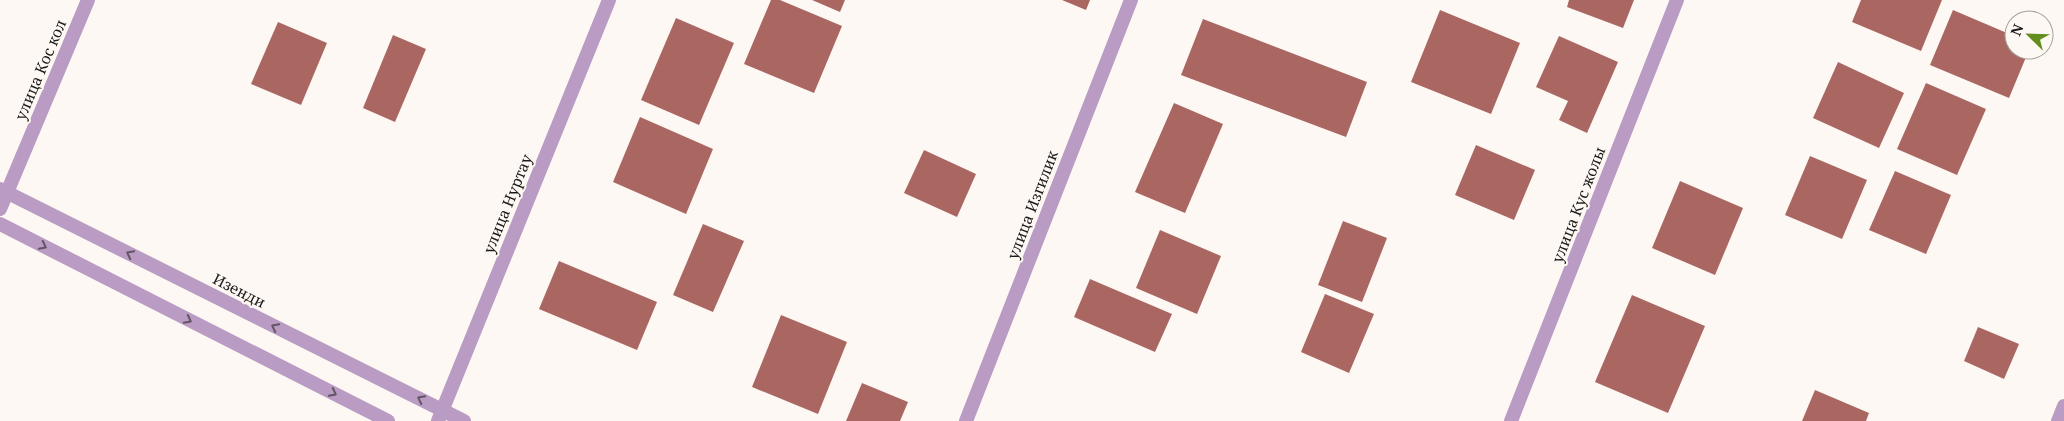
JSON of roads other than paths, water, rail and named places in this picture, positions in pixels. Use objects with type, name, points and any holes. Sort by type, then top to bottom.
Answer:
[{"type":"street","name":"улица Кос кол","points":[[0,209],[3,191],[88,0]]},
{"type":"street","name":"улица Нуртау","points":[[440,416],[609,0]]},
{"type":"street","name":"улица Изгилик","points":[[966,421],[1130,0]]},
{"type":"street","name":"улица Кус жолы","points":[[1511,421],[1677,0]]},
{"type":"street","name":"Изенди","points":[[3,191],[440,416],[464,421]]},
{"type":"street","points":[[0,224],[388,421]]},
{"type":"street","points":[[2058,421],[2064,406]]}]
